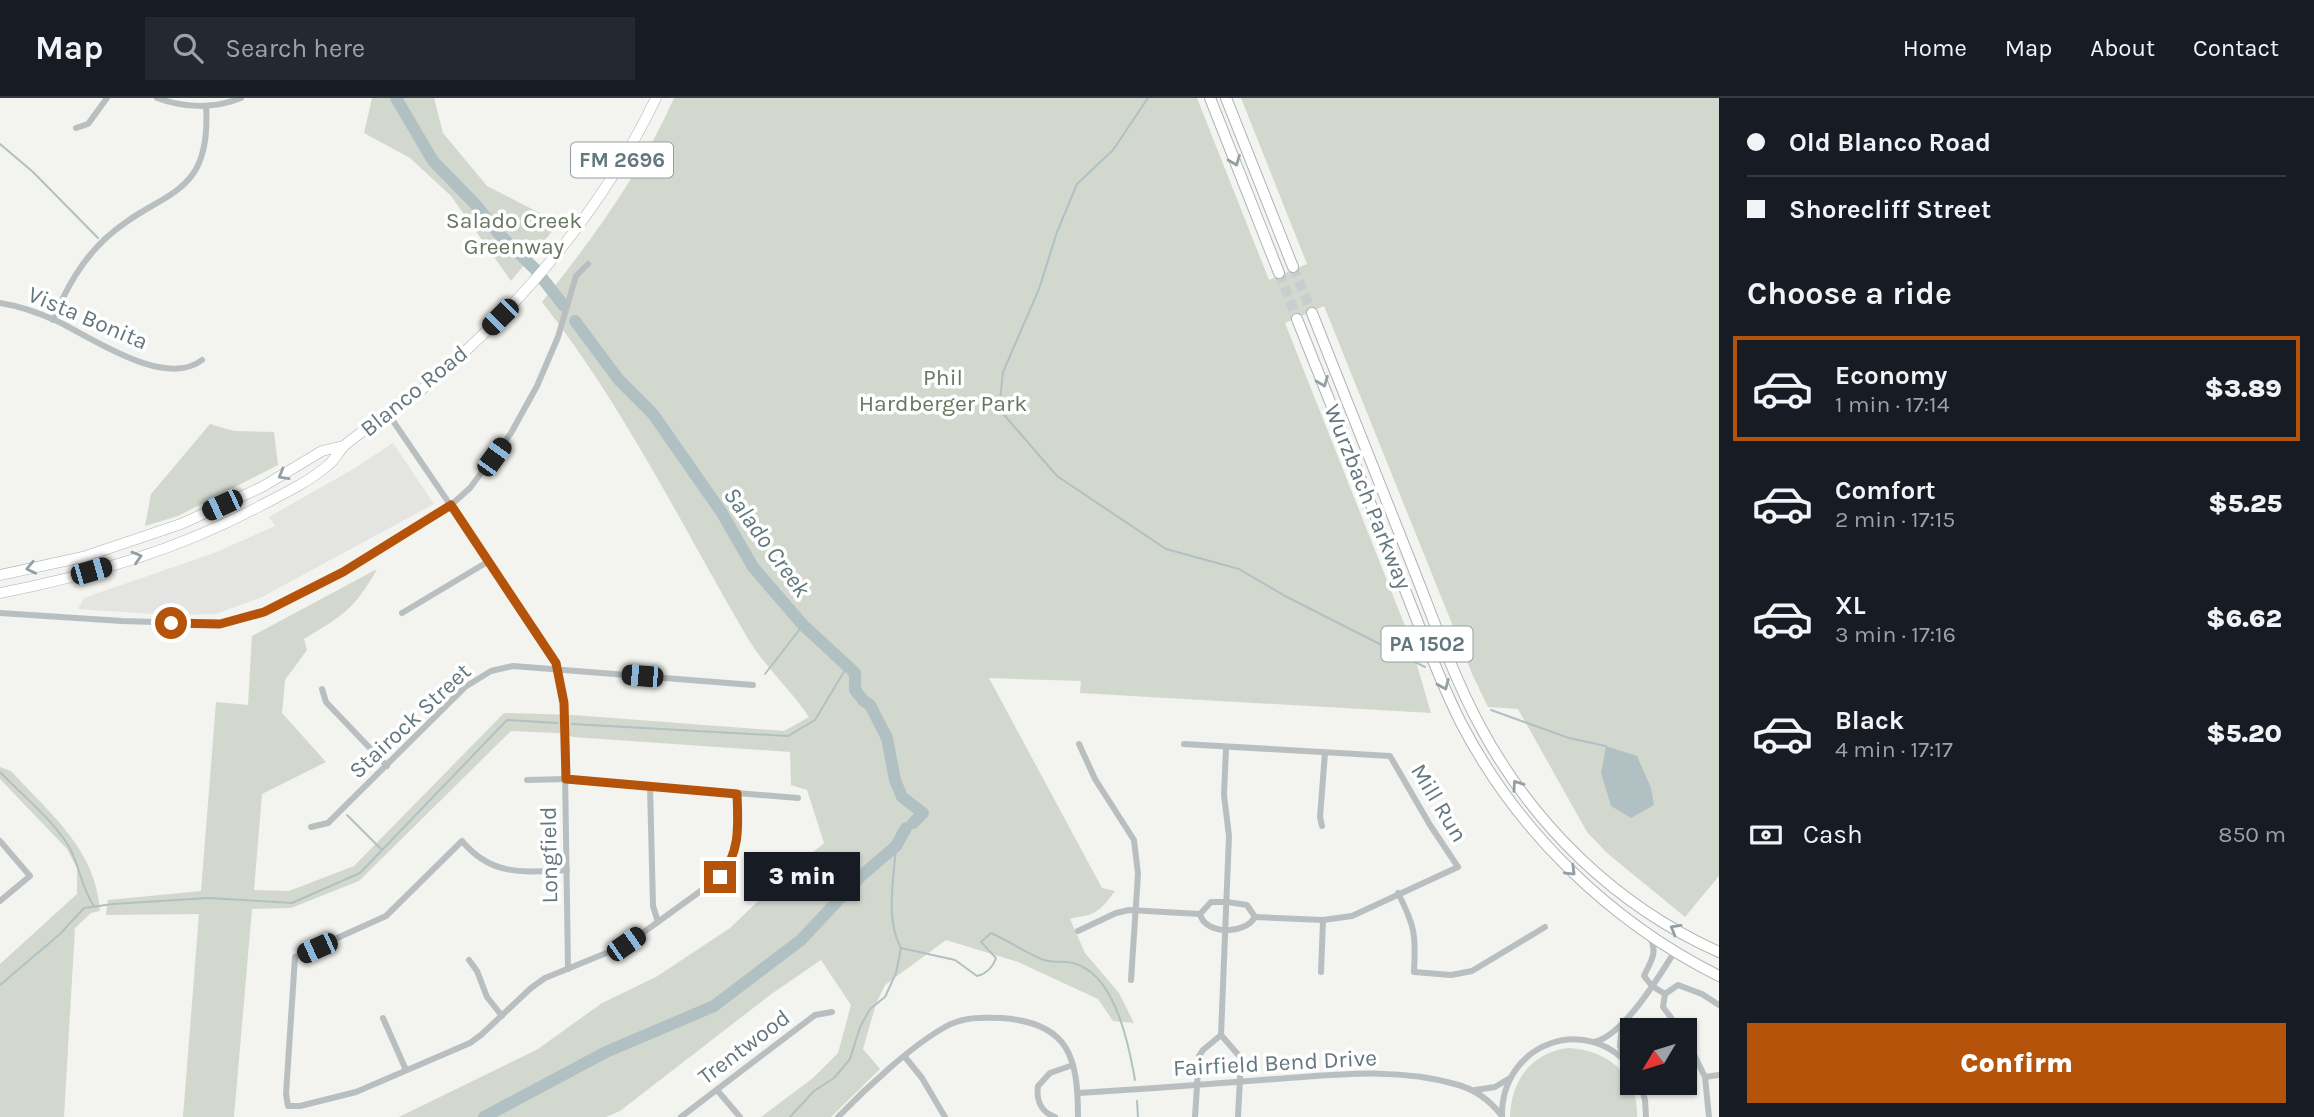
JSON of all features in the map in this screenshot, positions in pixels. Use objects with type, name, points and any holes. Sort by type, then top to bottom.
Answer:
[{"type":"highway","points":[[1210,98],[1279,273]]},
{"type":"highway","points":[[1226,98],[1293,267]]},
{"type":"highway","name":"Wurzbach Parkway","points":[[1312,313],[1449,658],[1474,713],[1502,763],[1549,825],[1597,874],[1657,919],[1719,951]]},
{"type":"highway","name":"Wurzbach Parkway","points":[[1297,319],[1436,666],[1471,741],[1512,804],[1549,848],[1593,891],[1649,935],[1719,976]]},
{"type":"main road","name":"Blanco Road","points":[[0,593],[96,569],[199,534],[261,506],[330,464],[344,446],[389,415],[452,364],[550,264],[623,158],[656,98]]},
{"type":"main road","name":"Blanco Road","points":[[0,575],[83,557],[181,524],[262,487],[322,451],[344,446]]},
{"type":"street","points":[[76,128],[88,124],[107,98]]},
{"type":"street","points":[[157,98],[185,105],[206,106],[241,98]]},
{"type":"street","points":[[53,320],[74,277],[98,246],[133,217],[171,196],[191,176],[205,144],[206,106]]},
{"type":"street","points":[[0,613],[220,624],[264,612],[312,589],[394,541],[451,505],[470,488],[511,433],[558,337],[576,276],[588,264]]},
{"type":"street","name":"Vista Bonita","points":[[0,303],[53,320],[137,361],[167,368],[184,368],[196,365],[202,360]]},
{"type":"street","name":"Longfield","points":[[389,415],[543,641],[558,670],[564,703],[568,969]]},
{"type":"street","points":[[402,613],[489,561]]},
{"type":"street","name":"Stairock Street","points":[[311,827],[328,823],[477,678],[505,667],[535,666],[753,685]]},
{"type":"street","points":[[322,689],[326,702],[387,766]]},
{"type":"street","points":[[1079,744],[1095,779],[1134,840],[1138,865],[1131,980]]},
{"type":"street","points":[[1184,744],[1325,753],[1320,817],[1322,826]]},
{"type":"street","points":[[1226,748],[1224,795],[1229,836],[1221,1035],[1241,1058],[1238,1117]]},
{"type":"street","name":"Mill Run","points":[[1325,753],[1390,756],[1458,867],[1398,893]]},
{"type":"street","points":[[527,780],[566,779],[798,798]]},
{"type":"street","points":[[650,786],[653,906],[658,922]]},
{"type":"street","points":[[567,870],[507,870],[480,858],[462,841],[386,916],[295,957],[286,1094],[288,1105],[300,1107],[356,1092],[476,1039],[545,978],[616,950],[658,922],[714,882],[728,867],[737,843],[737,794]]},
{"type":"street","points":[[0,841],[30,876],[0,901]]},
{"type":"street","points":[[1255,917],[1341,919],[1363,913],[1398,893],[1416,938],[1413,972],[1451,975],[1472,971],[1545,927]]},
{"type":"street","points":[[1200,914],[1211,902],[1227,902],[1247,905],[1255,917]]},
{"type":"street","points":[[1079,931],[1116,913],[1137,910],[1200,914]]},
{"type":"street","points":[[1200,914],[1206,925],[1225,929],[1243,928],[1255,917]]},
{"type":"street","points":[[1321,972],[1323,920]]},
{"type":"street","points":[[1649,935],[1655,948],[1644,976],[1665,995]]},
{"type":"street","points":[[1628,1018],[1675,951]]},
{"type":"street","points":[[469,960],[477,971],[486,997],[502,1016]]},
{"type":"street","points":[[1671,1018],[1663,1007],[1665,995],[1678,985],[1686,986],[1719,1005]]},
{"type":"street","name":"Trentwood","points":[[681,1117],[815,1015],[832,1012]]},
{"type":"street","points":[[838,1117],[905,1057],[944,1028],[958,1021],[983,1017],[1025,1020],[1048,1029],[1061,1040],[1073,1065],[1078,1093],[1078,1117]]},
{"type":"street","points":[[383,1018],[406,1070]]},
{"type":"street","points":[[1472,1090],[1495,1087],[1511,1076],[1526,1058],[1546,1045],[1569,1040],[1592,1042],[1606,1039],[1620,1028]]},
{"type":"street","points":[[1195,1117],[1199,1056],[1203,1049],[1221,1035]]},
{"type":"street","points":[[1592,1042],[1620,1058]]},
{"type":"street","points":[[905,1057],[922,1078],[945,1117]]},
{"type":"street","points":[[1698,1063],[1705,1077],[1709,1117]]},
{"type":"street","points":[[1055,1117],[1044,1111],[1040,1105],[1038,1086],[1050,1073],[1073,1065]]},
{"type":"street","name":"Fairfield Bend Drive","points":[[1078,1093],[1373,1073],[1442,1080],[1472,1090],[1490,1102],[1502,1116]]},
{"type":"street","points":[[1705,1077],[1719,1075]]},
{"type":"street","name":"Fairfield Bend Drive","points":[[1502,1116],[1504,1096],[1511,1076]]},
{"type":"street","points":[[717,1090],[740,1117]]},
{"type":"street","points":[[1644,1096],[1646,1117]]},
{"type":"shaded area","points":[[393,443],[434,504],[262,597],[216,614],[169,615],[78,609],[84,598],[214,553],[275,526],[269,517]]},
{"type":"shaded area","points":[[1606,746],[1637,756],[1651,788],[1654,805],[1631,818],[1611,806],[1601,773]]},
{"type":"green space","name":"Salado Creek Greenway","points":[[372,98],[434,98],[443,133],[487,186],[559,223],[511,281],[451,196],[410,158],[364,133]]},
{"type":"green space","name":"Phil Hardberger Park","points":[[674,98],[1197,98],[1269,280],[1307,264],[1241,98],[1719,98],[1719,876],[1685,917],[1607,853],[1587,832],[1518,709],[1488,707],[1473,676],[1324,306],[1285,323],[1407,631],[1431,713],[1080,693],[1081,681],[989,678],[1102,888],[1115,891],[1096,911],[1070,919],[1085,953],[1119,993],[1134,1023],[1113,1021],[1098,999],[1018,962],[946,940],[885,985],[876,1004],[863,1049],[880,1069],[831,1117],[761,1117],[813,1078],[838,1053],[851,1005],[821,960],[770,995],[620,1111],[606,1117],[399,1117],[538,1049],[602,1003],[656,977],[730,928],[824,843],[807,790],[791,785],[790,752],[511,731],[359,881],[291,908],[252,909],[234,1117],[183,1117],[199,914],[106,915],[108,900],[201,891],[216,702],[248,705],[252,636],[377,569],[354,603],[304,639],[307,650],[285,680],[282,713],[326,762],[262,794],[254,890],[289,891],[354,866],[504,713],[573,715],[784,731],[809,717],[754,648],[625,423],[542,302],[615,204],[647,152]]},
{"type":"green space","points":[[210,424],[234,431],[274,432],[278,465],[178,516],[145,526],[151,494]]},
{"type":"green space","points":[[0,767],[11,771],[69,834],[90,869],[97,889],[100,911],[91,913],[75,928],[64,1117],[0,1117],[0,964],[77,894],[77,868],[67,849],[0,779]]},
{"type":"green space","points":[[1569,1048],[1583,1050],[1608,1060],[1618,1068],[1620,1096],[1635,1096],[1637,1117],[1510,1117],[1511,1104],[1519,1080],[1534,1062]]},
{"type":"waterway","name":"Salado Creek","points":[[396,98],[433,161],[476,205],[499,234],[535,269],[564,306]]},
{"type":"waterway","points":[[1148,98],[1113,150],[1077,184],[1057,232],[1039,289],[1003,372],[999,409],[1057,476],[1166,549],[1239,569],[1285,596],[1425,667]]},
{"type":"waterway","points":[[0,144],[33,172],[98,238]]},
{"type":"waterway","name":"Salado Creek","points":[[575,321],[619,380],[653,414],[722,513],[753,567],[803,625],[855,673],[855,690],[870,705],[887,738],[895,780],[902,797],[923,813],[913,823]]},
{"type":"waterway","points":[[765,674],[803,625]]},
{"type":"waterway","points":[[572,724],[788,736],[815,720],[848,665]]},
{"type":"waterway","points":[[1491,710],[1569,738],[1606,746]]},
{"type":"waterway","points":[[0,985],[60,934],[84,908],[208,898],[292,903],[360,873],[507,720],[558,723]]},
{"type":"waterway","points":[[0,772],[61,835],[72,853],[94,906]]},
{"type":"waterway","points":[[347,815],[381,849]]},
{"type":"waterway","name":"Salado Creek","points":[[484,1117],[606,1052],[714,1006],[801,940],[861,876],[896,846],[906,828]]},
{"type":"waterway","points":[[790,1117],[814,1091],[834,1078],[850,1059],[860,1027],[870,1009],[885,997],[896,973],[901,948],[896,937],[892,912],[896,846]]},
{"type":"waterway","points":[[901,948],[955,960],[977,976],[989,970],[996,958],[981,942],[991,933],[1044,960],[1081,966],[1093,974],[1112,1000],[1125,1033],[1135,1080]]},
{"type":"waterway","points":[[1137,1101],[1138,1117]]},
{"type":"tunnel","points":[[1293,267],[1312,313]]},
{"type":"tunnel","points":[[1279,273],[1297,319]]},
{"type":"route","points":[[171,623],[220,624],[264,612],[343,572],[451,505],[556,663],[564,703],[566,779],[737,794],[737,843],[728,867],[720,877]]}]
